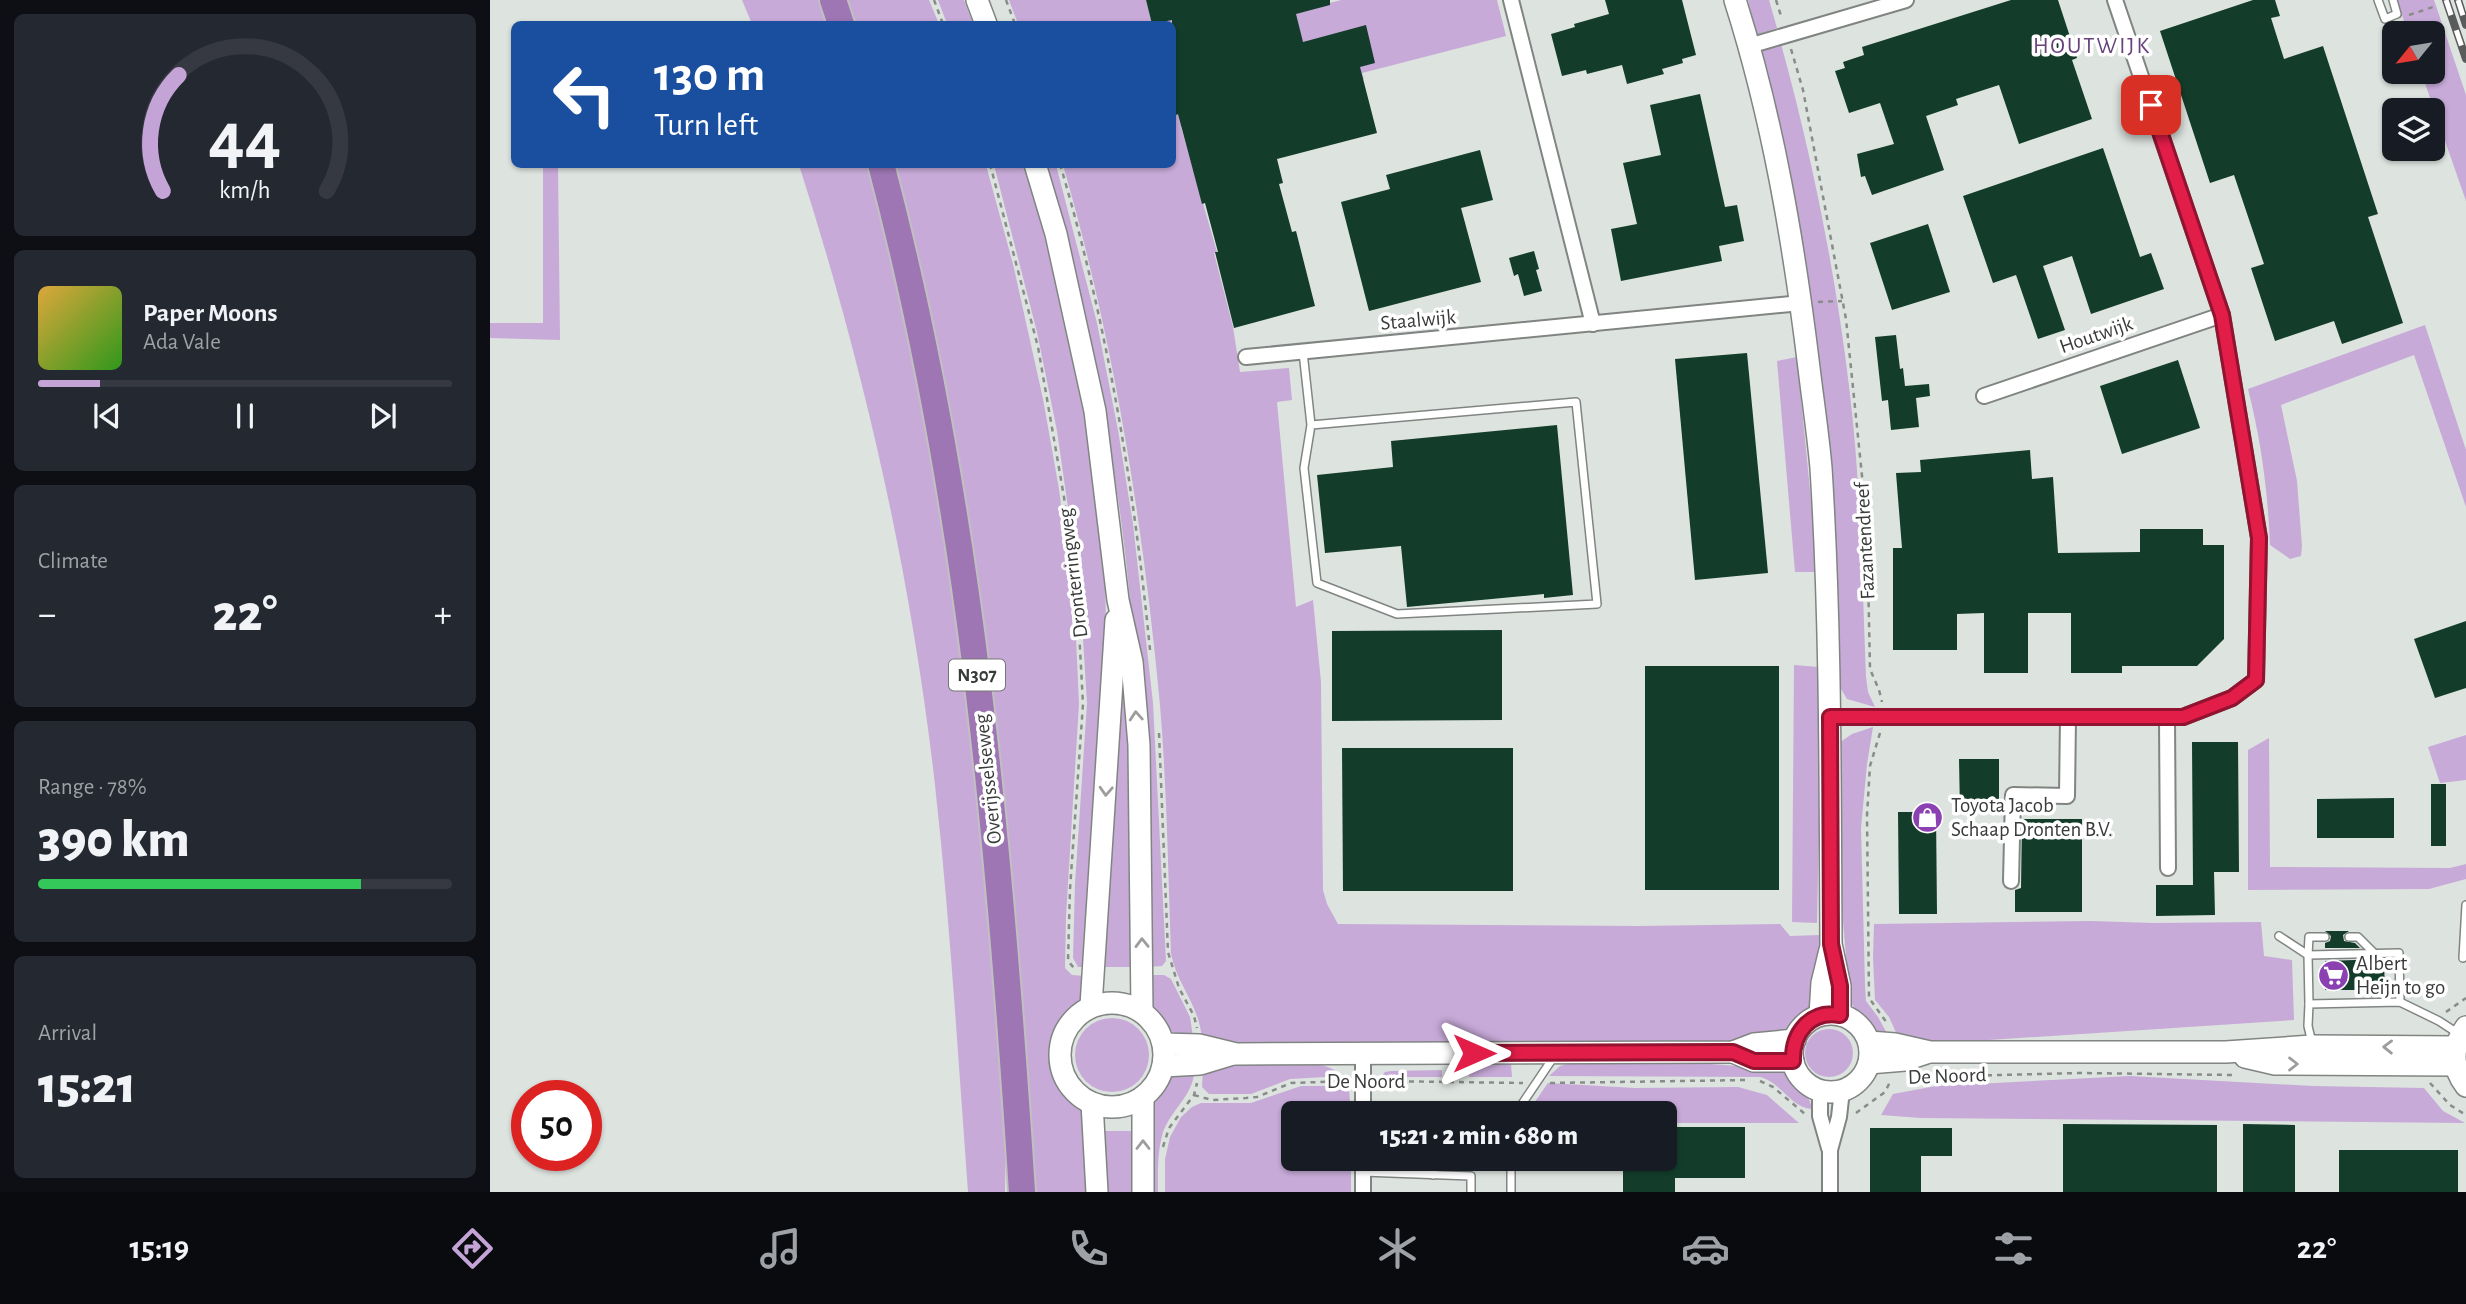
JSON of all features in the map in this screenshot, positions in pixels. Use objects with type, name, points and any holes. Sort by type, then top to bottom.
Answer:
[{"type":"highway","points":[[833,0],[840,21]]},
{"type":"highway","name":"Overijsselseweg","points":[[882,168],[930,372],[958,536],[996,841],[1022,1192]]},
{"type":"main road","points":[[977,0],[985,21]]},
{"type":"main road","name":"Fazantendreef","points":[[1735,0],[1749,47],[1779,175],[1801,303],[1821,464],[1828,592],[1831,944],[1840,986],[1830,1015]]},
{"type":"main road","name":"Dronterringweg","points":[[1036,168],[1056,234],[1095,411],[1118,600],[1132,662],[1139,745],[1142,1012]]},
{"type":"main road","name":"Dronterringweg","points":[[1091,1006],[1118,600]]},
{"type":"main road","points":[[1108,1002],[1126,1004],[1142,1012],[1152,1020],[1163,1044],[1163,1066],[1152,1089],[1143,1097],[1118,1107],[1093,1103],[1073,1089],[1066,1079],[1060,1055],[1065,1031],[1071,1021],[1091,1006],[1108,1002]]},
{"type":"main road","points":[[1830,1015],[1855,1022],[1869,1053],[1862,1077],[1842,1090],[1820,1090],[1803,1079],[1794,1050],[1802,1027],[1830,1015]]},
{"type":"main road","points":[[2460,1043],[2466,1086]]},
{"type":"main road","name":"De Noord","points":[[2226,1052],[2275,1064],[2325,1064],[2460,1043]]},
{"type":"main road","name":"De Noord","points":[[1869,1053],[1894,1061],[1930,1052],[2226,1052],[2312,1046],[2460,1043]]},
{"type":"main road","name":"De Noord","points":[[1163,1044],[1199,1045],[1236,1054],[1733,1052],[1754,1061],[1794,1050]]},
{"type":"main road","name":"De Noord","points":[[1163,1066],[1200,1064],[1236,1054]]},
{"type":"main road","points":[[1143,1097],[1143,1192]]},
{"type":"main road","points":[[1093,1103],[1097,1192]]},
{"type":"street","points":[[1511,0],[1593,324]]},
{"type":"street","points":[[1749,47],[1906,0]]},
{"type":"street","points":[[1830,717],[2183,717],[2232,698],[2256,680],[2259,538],[2222,315],[2115,0]]},
{"type":"street","name":"Staalwijk","points":[[1246,357],[1801,303]]},
{"type":"street","name":"Houtwijk","points":[[1984,396],[2222,315]]},
{"type":"street","points":[[2011,881],[2013,795],[2067,796],[2068,717]]},
{"type":"street","points":[[2166,717],[2168,868]]},
{"type":"street","points":[[1363,1054],[1363,1101]]},
{"type":"street","points":[[1820,1090],[1820,1116],[1830,1150]]},
{"type":"street","points":[[1830,1192],[1830,1150],[1839,1117],[1842,1090]]},
{"type":"street","points":[[1363,1171],[1363,1192]]},
{"type":"lane","points":[[2378,0],[2385,19],[2398,14],[2393,0]]},
{"type":"lane","points":[[1304,352],[1311,425],[1304,468],[1317,583],[1397,614],[1597,604],[1576,402],[1311,425]]},
{"type":"lane","points":[[2463,958],[2466,905]]},
{"type":"lane","points":[[2279,936],[2308,955],[2399,953],[2400,1003]]},
{"type":"lane","points":[[2325,937],[2309,937],[2308,955],[2308,1026],[2312,1046],[2325,1064]]},
{"type":"lane","points":[[2349,937],[2358,937],[2374,953]]},
{"type":"lane","points":[[2309,1004],[2400,1003],[2439,1021],[2460,1043]]},
{"type":"lane","points":[[1524,1101],[1556,1053]]},
{"type":"lane","points":[[1405,1171],[1471,1176],[1471,1192]]},
{"type":"lane","points":[[1433,1171],[1433,1175]]},
{"type":"lane","points":[[1511,1171],[1511,1192]]},
{"type":"path","points":[[934,0],[942,21]]},
{"type":"path","points":[[1006,0],[1014,21]]},
{"type":"path","name":"Fazantendreef","points":[[1776,0],[1803,90],[1842,301],[1867,526],[1870,669],[1880,690],[1882,717],[1880,740],[1870,766],[1868,803],[1869,998],[1884,1017],[1894,1061]]},
{"type":"path","points":[[2403,17],[2436,6]]},
{"type":"path","name":"Dronterringweg","points":[[991,168],[1038,347],[1066,510],[1078,612],[1083,704],[1070,889],[1068,961],[1074,969],[1092,970]]},
{"type":"path","points":[[1801,303],[1842,301]]},
{"type":"path","points":[[2439,1021],[2448,1010],[2466,998]]},
{"type":"path","name":"De Noord","points":[[1839,1117],[1848,1117],[1861,1111],[1885,1093],[1894,1061]]},
{"type":"path","name":"De Noord","points":[[1914,1077],[2078,1073],[2240,1076]]},
{"type":"path","name":"De Noord","points":[[1162,1154],[1168,1128],[1194,1095],[1212,1100],[1257,1097],[1291,1083],[1757,1080],[1773,1087],[1804,1114],[1820,1116]]},
{"type":"path","points":[[2428,1081],[2450,1105],[2466,1115]]},
{"type":"shaded area","points":[[742,0],[822,0],[829,21],[751,21]]},
{"type":"shaded area","points":[[846,0],[929,0],[938,21],[853,21]]},
{"type":"shaded area","points":[[938,0],[964,0],[972,21],[946,21]]},
{"type":"shaded area","points":[[1009,0],[1146,0],[1151,21],[1017,21]]},
{"type":"shaded area","points":[[1241,0],[1307,9],[1341,0],[1497,0],[1506,36],[1362,73],[1364,79],[1181,127],[1217,252],[1214,253],[1233,327],[1240,372],[1289,368],[1292,400],[1277,402],[1296,607],[1313,600],[1321,682],[1323,890],[1327,904],[1338,924],[1780,924],[1790,936],[1820,935],[1813,1000],[1803,1018],[1791,1026],[1760,1036],[1696,1043],[1261,1044],[1202,1039],[1193,1005],[1178,976],[1171,954],[1160,705],[1145,568],[1112,365],[1064,168],[1176,168],[1176,21],[1160,21]]},
{"type":"shaded area","points":[[1748,0],[1769,0],[1777,28],[1756,35]]},
{"type":"shaded area","points":[[2397,0],[2434,0],[2441,21],[2404,21]]},
{"type":"shaded area","points":[[2445,33],[2466,95],[2466,201],[2445,141],[2445,98],[2430,98],[2425,84],[2445,84]]},
{"type":"shaded area","points":[[1781,44],[1803,128],[1837,299],[1856,458],[1866,677],[1868,692],[1875,707],[1847,699],[1838,684],[1837,606],[1817,347],[1795,199],[1760,52]]},
{"type":"shaded area","points":[[543,168],[558,168],[560,340],[490,338],[490,323],[543,323]]},
{"type":"shaded area","points":[[800,168],[872,168],[928,423],[968,695],[985,861],[1006,1124],[1005,1192],[968,1192],[940,836],[925,706],[899,549],[864,394],[823,241]]},
{"type":"shaded area","points":[[895,168],[987,168],[1013,264],[1043,399],[1059,489],[1075,615],[1079,704],[1065,968],[1072,975],[1086,976],[1083,999],[1063,1023],[1053,1049],[1053,1064],[1058,1080],[1085,1118],[1090,1192],[1034,1192],[972,551],[938,357]]},
{"type":"shaded area","points":[[995,168],[1026,168],[1056,279],[1082,397],[1100,516],[1105,575],[1106,648],[1086,967],[1078,967],[1073,958],[1087,703],[1080,591],[1057,431],[1037,332]]},
{"type":"shaded area","points":[[1047,168],[1057,168],[1097,323],[1133,524],[1153,703],[1166,961],[1162,966],[1148,967],[1137,692],[1128,582],[1116,482],[1089,345]]},
{"type":"shaded area","points":[[2425,325],[2466,450],[2466,507],[2414,355],[2281,405],[2297,481],[2302,546],[2301,556],[2290,559],[2270,545],[2263,466],[2248,389]]},
{"type":"shaded area","points":[[1797,357],[1818,572],[1795,572],[1777,361]]},
{"type":"shaded area","points":[[1118,659],[1125,659],[1131,720],[1136,967],[1099,967]]},
{"type":"shaded area","points":[[1794,665],[1819,667],[1817,923],[1792,922]]},
{"type":"shaded area","points":[[1873,727],[1861,828],[1865,985],[1866,1001],[1889,1037],[1881,1037],[1868,1026],[1850,1002],[1839,876],[1839,743],[1852,734]]},
{"type":"shaded area","points":[[2466,735],[2466,780],[2440,783],[2428,747]]},
{"type":"shaded area","points":[[2269,738],[2270,867],[2450,868],[2466,864],[2466,879],[2429,889],[2248,890],[2248,750]]},
{"type":"shaded area","points":[[2261,922],[2264,956],[2292,960],[2294,1020],[1943,1043],[1898,1037],[1889,1017],[1875,1000],[1874,924]]},
{"type":"shaded area","points":[[1149,975],[1164,975],[1171,979],[1190,1017],[1193,1037],[1169,1030],[1157,1018],[1151,999]]},
{"type":"shaded area","points":[[1112,1018],[1133,1024],[1143,1034],[1149,1055],[1143,1076],[1133,1086],[1112,1092],[1091,1086],[1081,1076],[1075,1055],[1081,1034],[1091,1024]]},
{"type":"shaded area","points":[[1829,1029],[1846,1036],[1853,1053],[1846,1070],[1829,1077],[1812,1070],[1805,1053],[1812,1036]]},
{"type":"shaded area","points":[[1263,1063],[1315,1064],[1334,1070],[1342,1076],[1290,1079],[1251,1094],[1209,1094],[1202,1087],[1203,1069]]},
{"type":"shaded area","points":[[1501,1063],[1511,1064],[1512,1077],[1469,1077],[1469,1070]]},
{"type":"shaded area","points":[[1571,1063],[1696,1063],[1779,1069],[1800,1086],[1812,1109],[1798,1104],[1774,1084],[1760,1077],[1549,1076],[1560,1066]]},
{"type":"shaded area","points":[[1194,1070],[1187,1094],[1163,1132],[1159,1154],[1158,1192],[1148,1192],[1153,1099],[1172,1076]]},
{"type":"shaded area","points":[[1442,1070],[1442,1077],[1381,1077],[1385,1072],[1391,1071]]},
{"type":"shaded area","points":[[2130,1076],[2313,1086],[2424,1088],[2443,1111],[2465,1123],[1921,1118],[1881,1115],[1893,1094],[1936,1086]]},
{"type":"shaded area","points":[[1548,1083],[1635,1088],[1738,1087],[1767,1095],[1799,1123],[1677,1123],[1677,1101],[1535,1101]]},
{"type":"shaded area","points":[[1301,1086],[1344,1086],[1349,1090],[1350,1101],[1281,1101],[1281,1171],[1351,1171],[1351,1192],[1165,1192],[1165,1159],[1170,1137],[1181,1117],[1201,1103],[1251,1103]]},
{"type":"shaded area","points":[[1100,1131],[1136,1131],[1136,1192],[1102,1192]]},
{"type":"building","points":[[1146,0],[1330,0],[1330,5],[1296,14],[1303,42],[1366,25],[1375,63],[1360,67],[1377,133],[1277,159],[1283,183],[1279,184],[1292,232],[1296,231],[1315,306],[1234,328],[1205,203],[1202,204],[1178,114],[1176,115],[1176,21],[1151,21]]},
{"type":"building","points":[[1605,0],[1682,0],[1696,55],[1682,59],[1683,63],[1662,69],[1664,74],[1627,84],[1622,65],[1587,74],[1586,70],[1562,76],[1551,34],[1609,14]]},
{"type":"building","points":[[2011,0],[2058,0],[2077,58],[2072,60],[2092,119],[2019,144],[1999,85],[1956,99],[1958,105],[1926,116],[1944,170],[1872,195],[1865,176],[1861,177],[1857,154],[1894,144],[1880,103],[1849,113],[1835,71],[1845,68],[1843,62],[1864,55],[1862,47]]},
{"type":"building","points":[[2253,0],[2275,0],[2280,16],[2271,18],[2284,59],[2323,46],[2378,214],[2368,217],[2403,323],[2342,344],[2334,321],[2275,341],[2251,268],[2264,264],[2234,175],[2210,183],[2160,31]]},
{"type":"building","points":[[1700,94],[1725,207],[1737,205],[1744,241],[1719,246],[1722,261],[1621,281],[1611,229],[1637,224],[1623,163],[1661,155],[1650,105]]},
{"type":"building","points":[[2103,148],[2140,257],[2151,253],[2164,289],[2091,314],[2072,256],[2043,266],[2065,330],[2038,339],[2016,275],[1993,283],[1963,196]]},
{"type":"building","points":[[1480,150],[1493,200],[1461,208],[1481,282],[1369,311],[1341,202],[1390,189],[1386,175]]},
{"type":"building","points":[[1928,224],[1950,292],[1892,310],[1870,243]]},
{"type":"building","points":[[1534,251],[1542,291],[1524,296],[1518,274],[1514,276],[1509,258]]},
{"type":"building","points":[[1896,335],[1905,386],[1929,384],[1930,396],[1916,398],[1919,427],[1891,430],[1888,400],[1882,401],[1875,337]]},
{"type":"building","points":[[1747,353],[1768,573],[1695,580],[1675,359]]},
{"type":"building","points":[[2178,360],[2200,428],[2122,454],[2100,386]]},
{"type":"building","points":[[1557,425],[1573,595],[1544,598],[1544,594],[1407,607],[1401,546],[1325,553],[1317,475],[1393,467],[1391,441]]},
{"type":"building","points":[[2030,450],[2032,479],[2053,477],[2058,553],[2140,552],[2140,529],[2203,529],[2203,545],[2224,545],[2224,639],[2197,666],[2122,666],[2122,673],[2071,673],[2071,613],[2028,613],[2028,673],[1984,673],[1984,613],[1957,614],[1957,650],[1893,650],[1893,548],[1902,548],[1896,473],[1921,472],[1920,460]]},
{"type":"building","points":[[2466,621],[2466,688],[2435,698],[2414,639]]},
{"type":"building","points":[[1502,630],[1502,720],[1332,721],[1332,631]]},
{"type":"building","points":[[1645,666],[1779,666],[1779,890],[1645,890]]},
{"type":"building","points":[[2192,742],[2238,742],[2239,872],[2214,872],[2215,915],[2156,916],[2156,885],[2193,885]]},
{"type":"building","points":[[1342,748],[1513,748],[1513,891],[1343,891]]},
{"type":"building","points":[[1959,759],[1999,759],[1999,811],[1960,811]]},
{"type":"building","points":[[2431,784],[2446,784],[2446,846],[2431,846]]},
{"type":"building","points":[[2394,798],[2394,838],[2317,838],[2317,799]]},
{"type":"building","points":[[1898,812],[1936,812],[1937,914],[1899,914]]},
{"type":"building","points":[[2022,819],[2082,819],[2082,912],[2015,912],[2015,890],[2021,888]]},
{"type":"building","points":[[2325,931],[2349,931],[2343,935],[2344,941],[2355,943],[2360,948],[2325,948],[2325,943],[2330,941],[2331,936]]},
{"type":"building","points":[[2384,959],[2385,996],[2364,997],[2364,990],[2325,990],[2325,961]]},
{"type":"building","points":[[2063,1124],[2217,1125],[2217,1192],[2063,1192]]},
{"type":"building","points":[[2243,1124],[2295,1125],[2295,1192],[2243,1192]]},
{"type":"building","points":[[1677,1127],[1745,1127],[1745,1178],[1675,1178],[1675,1192],[1623,1192],[1623,1171],[1677,1171]]},
{"type":"building","points":[[1870,1128],[1952,1128],[1952,1156],[1921,1156],[1921,1192],[1870,1192]]},
{"type":"building","points":[[2339,1150],[2458,1150],[2458,1192],[2339,1192]]},
{"type":"railway","points":[[2446,0],[2466,59]]},
{"type":"railway","points":[[2458,0],[2466,25]]},
{"type":"place","name":"Toyota Jacob Schaap Dronten B.V.","points":[[1928,817]]},
{"type":"place","name":"Albert Heijn to go","points":[[2333,975]]},
{"type":"district","name":"HOUTWIJK","points":[[2092,46]]},
{"type":"route","points":[[1474,1053],[1733,1052],[1754,1061],[1793,1061],[1795,1040],[1807,1022],[1827,1014],[1840,1015],[1840,986],[1831,944],[1830,717],[2183,717],[2232,698],[2256,680],[2259,538],[2222,315],[2151,105]]}]
